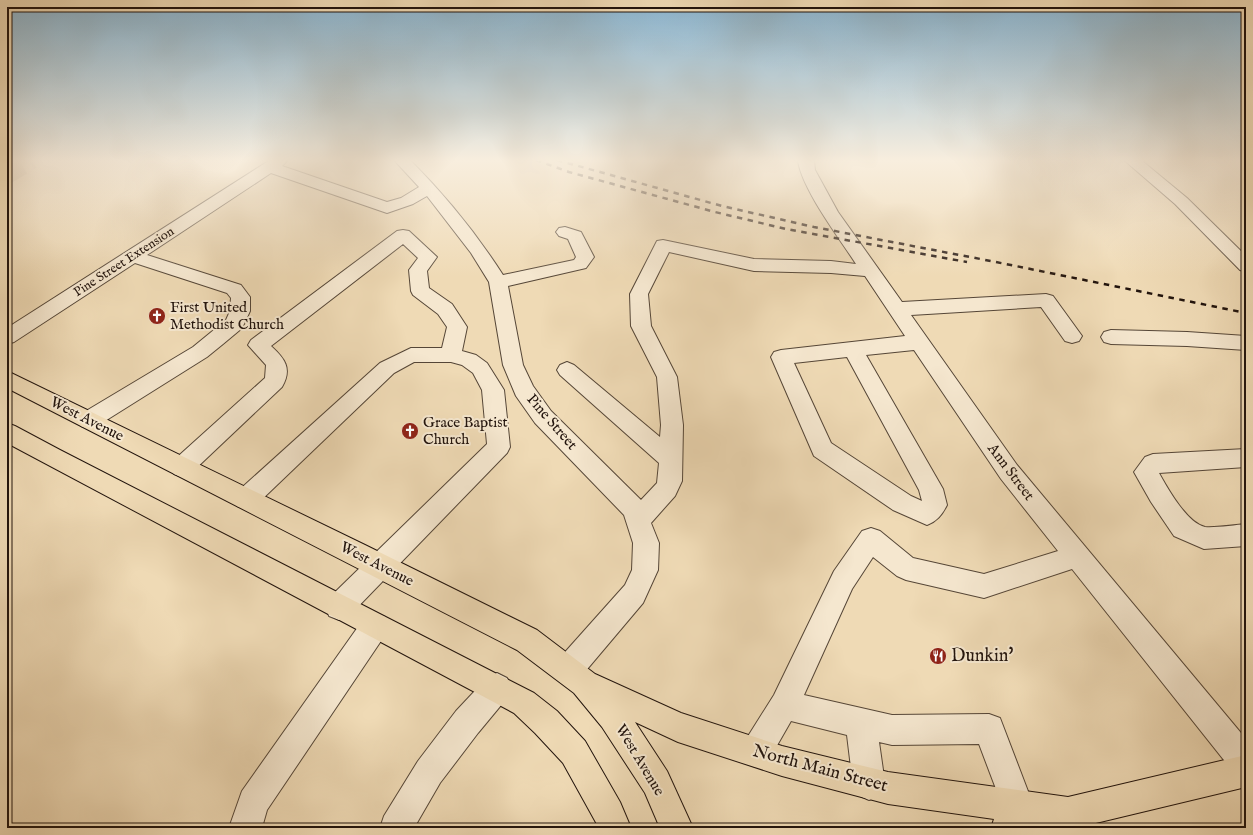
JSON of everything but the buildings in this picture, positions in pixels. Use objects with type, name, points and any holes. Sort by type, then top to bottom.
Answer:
[{"type":"main road","name":"West Avenue","points":[[8,381],[246,498],[527,640],[576,676],[613,716],[656,782],[677,828]]},
{"type":"main road","points":[[7,432],[52,457],[524,703],[546,722],[574,752],[609,813],[615,828]]},
{"type":"main road","name":"North Main Street","points":[[576,676],[678,727],[782,761],[869,784],[1012,817],[1067,813],[1246,771]]},
{"type":"street","name":"Pine Street Extension","points":[[7,337],[221,199]]},
{"type":"street","points":[[364,199],[387,208],[410,199]]},
{"type":"street","name":"Pine Street","points":[[438,199],[478,250],[498,282],[512,365],[524,390],[543,417],[634,509],[646,543],[645,570],[634,594],[576,676]]},
{"type":"street","name":"Ann Street","points":[[823,199],[870,271],[1009,472],[1246,762]]},
{"type":"street","points":[[1179,199],[1246,266]]},
{"type":"street","points":[[498,282],[580,264],[585,257],[575,236],[565,232]]},
{"type":"street","points":[[182,467],[276,381],[276,363],[258,344],[403,234],[428,257],[418,270],[420,291],[445,309],[457,327],[451,355]]},
{"type":"street","points":[[638,520],[667,489],[670,481],[672,424],[667,377],[641,326],[639,294],[663,245],[754,265],[831,266],[870,271]]},
{"type":"street","points":[[89,420],[154,378],[200,352],[234,324],[240,311],[241,297],[234,289],[132,256]]},
{"type":"street","points":[[897,309],[1046,300],[1072,336]]},
{"type":"street","points":[[1111,337],[1188,339],[1246,343]]},
{"type":"street","points":[[853,350],[931,489],[935,505],[927,514],[902,503],[822,449],[781,357],[919,342]]},
{"type":"street","points":[[246,498],[387,368],[411,355],[451,355],[469,360],[480,368],[493,390],[499,447],[339,607]]},
{"type":"street","points":[[568,370],[671,460]]},
{"type":"street","points":[[1246,458],[1153,464],[1146,472],[1159,495],[1183,528],[1204,538],[1246,535]]},
{"type":"street","points":[[756,752],[784,705],[844,580],[871,539],[906,568],[984,586],[1077,556]]},
{"type":"street","points":[[248,828],[246,825],[253,802],[375,626]]},
{"type":"street","points":[[396,828],[429,772],[467,722],[496,688]]},
{"type":"street","points":[[784,705],[892,730],[989,729],[1012,817]]},
{"type":"street","points":[[861,722],[869,784]]},
{"type":"railway","points":[[667,199],[786,229],[967,262]]},
{"type":"railway","points":[[697,199],[814,227],[996,262],[1246,313]]},
{"type":"place","name":"First United Methodist Church","points":[[157,316]]},
{"type":"place","name":"Grace Baptist Church","points":[[410,431]]},
{"type":"place","name":"Dunkin'","points":[[938,656]]}]
